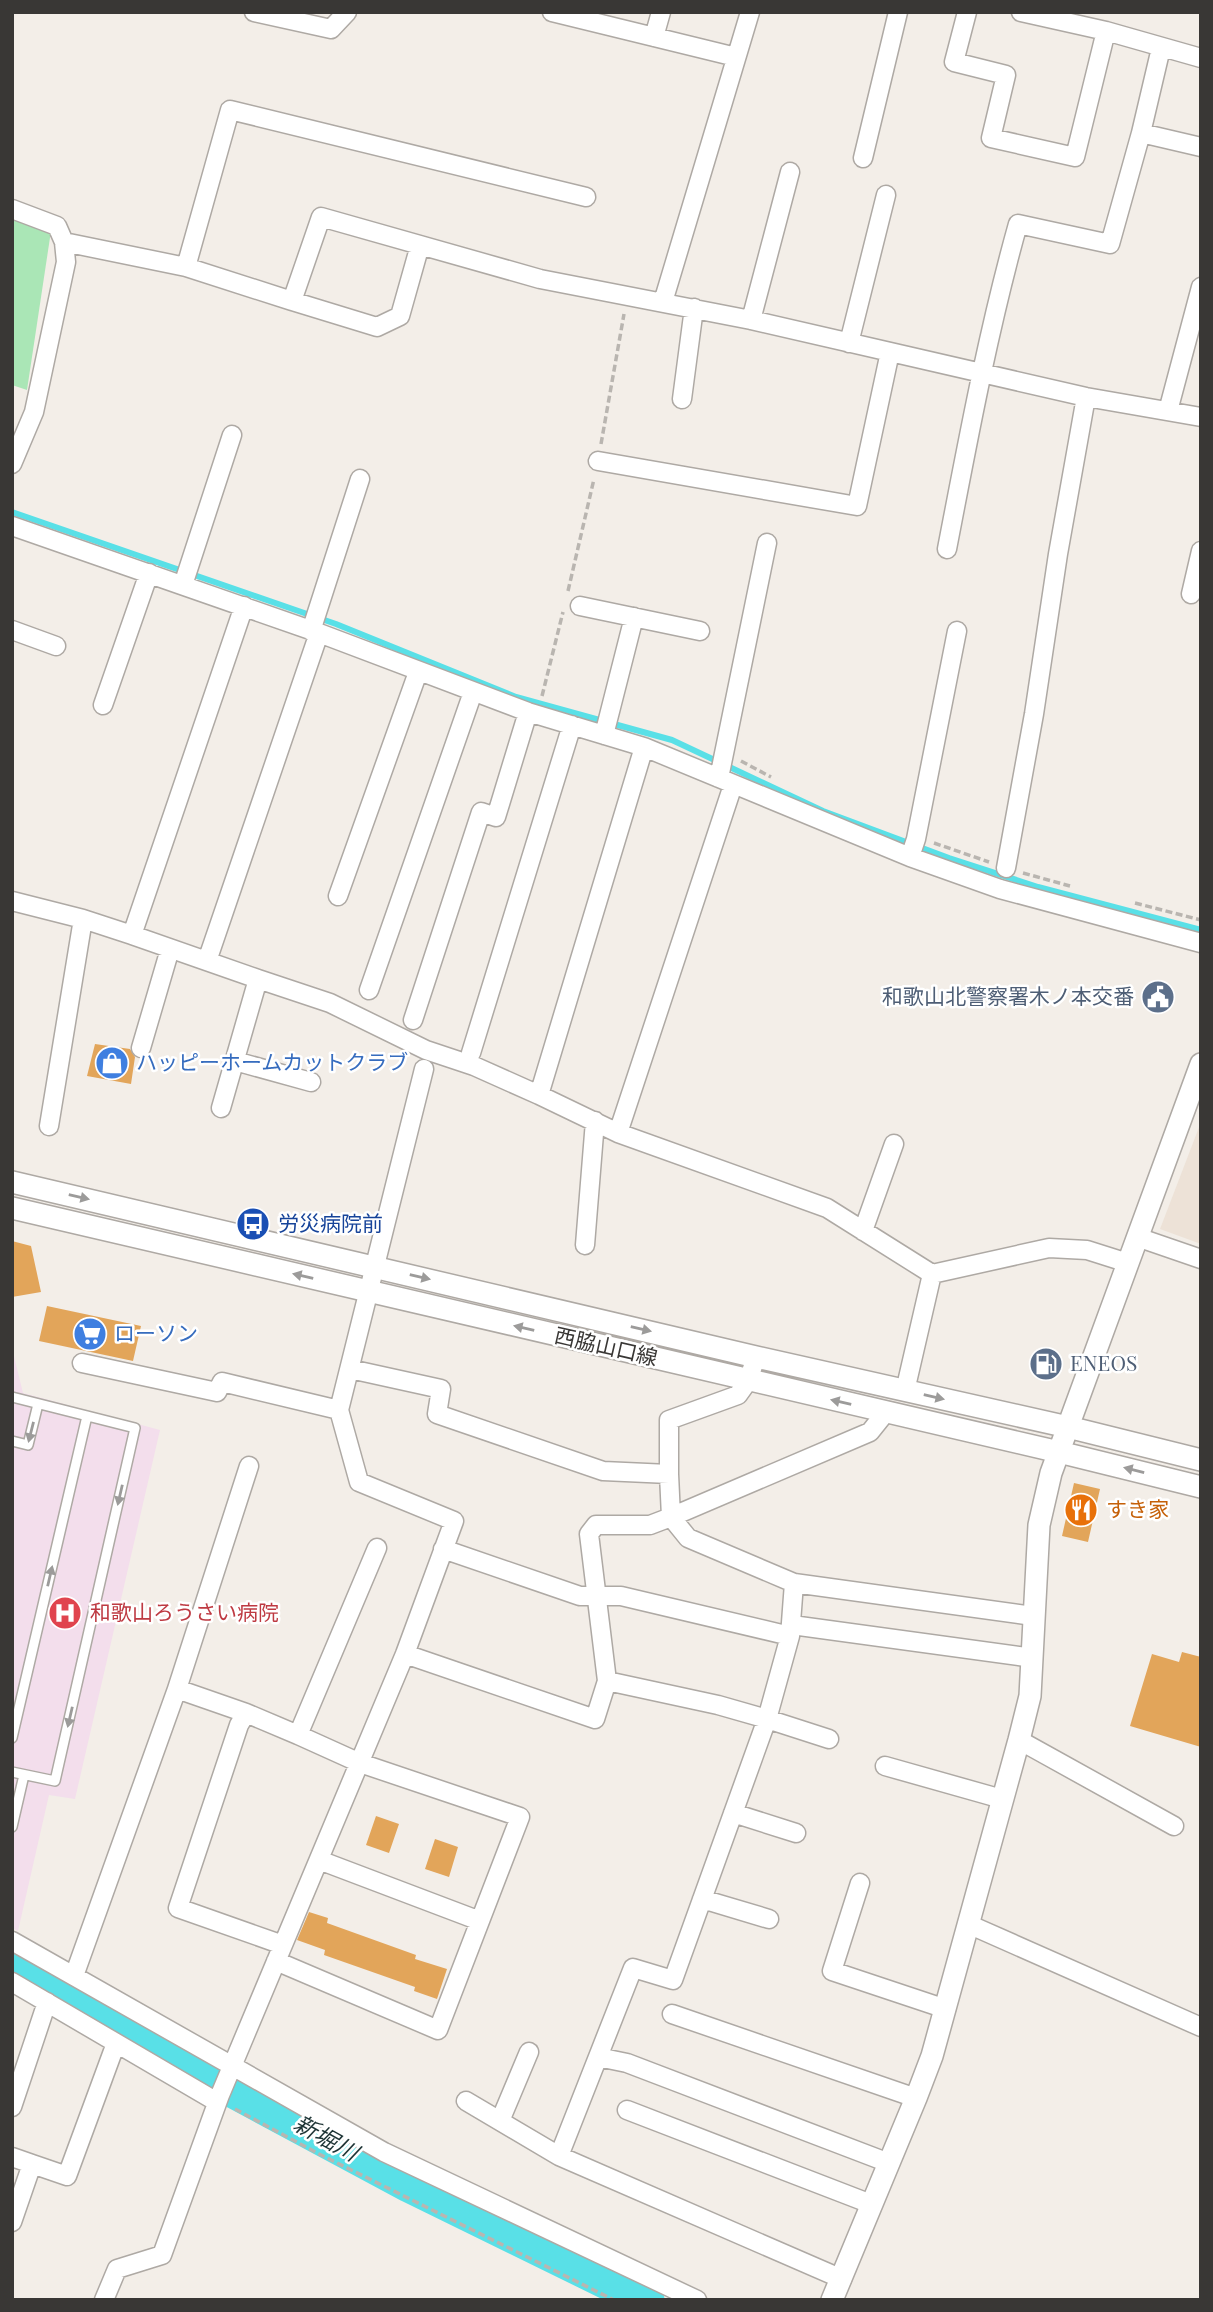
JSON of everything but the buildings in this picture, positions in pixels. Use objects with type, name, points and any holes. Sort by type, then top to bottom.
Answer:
[{"type":"street","points":[[254,12],[331,29],[346,12]]},
{"type":"street","points":[[552,12],[587,16],[654,37],[736,57]]},
{"type":"street","points":[[654,37],[661,12]]},
{"type":"street","points":[[663,302],[750,12]]},
{"type":"street","points":[[863,158],[898,12]]},
{"type":"street","points":[[967,12],[954,62],[1006,75],[991,138],[1075,157],[1106,31]]},
{"type":"street","points":[[1021,12],[1106,31],[1201,58]]},
{"type":"street","points":[[947,549],[981,372],[1018,224],[1110,244],[1161,48]]},
{"type":"street","points":[[186,267],[230,110],[586,197]]},
{"type":"street","points":[[1141,133],[1201,147]]},
{"type":"street","points":[[751,320],[790,172]]},
{"type":"street","points":[[849,343],[886,195]]},
{"type":"street","points":[[12,209],[57,226],[64,242],[66,261],[34,412],[14,452]]},
{"type":"street","points":[[292,301],[321,218],[540,279],[751,320],[1086,397],[1201,416]]},
{"type":"street","points":[[64,242],[186,267],[377,327],[400,316],[420,244]]},
{"type":"street","points":[[1168,411],[1201,287]]},
{"type":"street","points":[[681,400],[694,308]]},
{"type":"street","points":[[598,461],[857,506],[890,352]]},
{"type":"street","points":[[1006,868],[1086,397]]},
{"type":"street","points":[[187,573],[232,435]]},
{"type":"street","points":[[207,961],[360,479]]},
{"type":"street","points":[[12,526],[149,573],[187,573],[244,606],[316,623],[418,672],[528,712],[724,768],[913,846],[1000,889],[1201,943]]},
{"type":"street","points":[[618,1133],[724,768],[767,543]]},
{"type":"street","points":[[1191,594],[1201,551]]},
{"type":"street","points":[[103,705],[149,573]]},
{"type":"street","points":[[570,604],[700,631]]},
{"type":"street","points":[[132,935],[244,606]]},
{"type":"street","points":[[604,735],[634,617]]},
{"type":"street","points":[[12,630],[56,646]]},
{"type":"street","points":[[913,846],[957,631]]},
{"type":"street","points":[[338,896],[418,672]]},
{"type":"street","points":[[369,990],[473,692]]},
{"type":"street","points":[[413,1020],[481,812],[496,817],[528,712]]},
{"type":"street","points":[[471,1053],[572,725]]},
{"type":"street","points":[[539,1094],[644,747]]},
{"type":"street","points":[[12,901],[83,919],[330,1003],[426,1050],[474,1066],[539,1094],[618,1133],[827,1208],[932,1274],[1048,1248],[1087,1250],[1128,1263]]},
{"type":"street","points":[[49,1126],[83,919]]},
{"type":"street","points":[[141,1048],[170,949]]},
{"type":"street","points":[[221,1108],[258,979]]},
{"type":"street","points":[[235,1061],[310,1082]]},
{"type":"street","points":[[832,2300],[916,2098],[946,2009],[1030,1696],[1039,1525],[1051,1473],[1201,1064]]},
{"type":"street","points":[[104,2300],[117,2269],[162,2255],[218,2099],[405,1654],[454,1521],[359,1482],[339,1410],[424,1069]]},
{"type":"street","points":[[585,1245],[595,1121]]},
{"type":"street","points":[[863,1231],[894,1144]]},
{"type":"street","name":"西脇山口線","points":[[12,1182],[1201,1460]]},
{"type":"street","name":"西脇山口線","points":[[12,1208],[1201,1487]]},
{"type":"street","points":[[1137,1237],[1201,1259]]},
{"type":"street","points":[[905,1391],[932,1274]]},
{"type":"street","points":[[756,1357],[748,1381],[738,1395],[669,1420],[671,1517],[688,1538],[794,1583],[1033,1616]]},
{"type":"street","points":[[82,1363],[217,1392],[222,1382],[339,1410]]},
{"type":"street","points":[[350,1369],[441,1389],[438,1415],[603,1471],[669,1474]]},
{"type":"street","points":[[405,1654],[595,1719],[607,1681],[589,1534],[596,1525],[650,1525],[671,1517],[870,1432],[886,1412]]},
{"type":"street","points":[[74,1976],[177,1689],[250,1466]]},
{"type":"street","points":[[298,1735],[377,1548]]},
{"type":"street","points":[[443,1549],[580,1596],[621,1596],[791,1631],[1033,1658]]},
{"type":"street","points":[[559,2156],[634,1968],[673,1980],[767,1719],[791,1631],[794,1583]]},
{"type":"street","points":[[607,1681],[718,1705],[829,1739]]},
{"type":"street","points":[[177,1689],[246,1713],[360,1763],[520,1817],[438,2030],[279,1953],[178,1908],[239,1726],[246,1713]]},
{"type":"street","points":[[1018,1740],[1174,1826]]},
{"type":"street","points":[[885,1766],[1002,1799]]},
{"type":"street","points":[[733,1813],[796,1833]]},
{"type":"street","points":[[318,1860],[480,1921]]},
{"type":"street","points":[[860,1884],[832,1971],[946,2009]]},
{"type":"street","points":[[702,1899],[769,1919]]},
{"type":"street","points":[[968,1924],[1201,2026]]},
{"type":"street","points":[[12,1941],[230,2070],[384,2152],[697,2300]]},
{"type":"street","points":[[12,1982],[218,2099]]},
{"type":"street","points":[[12,2108],[47,2002]]},
{"type":"street","points":[[672,2014],[916,2098]]},
{"type":"street","points":[[12,2157],[67,2176],[116,2043]]},
{"type":"street","points":[[500,2121],[529,2052]]},
{"type":"street","points":[[598,2057],[627,2063],[889,2163]]},
{"type":"street","points":[[466,2101],[559,2156],[842,2279]]},
{"type":"street","points":[[626,2109],[872,2204]]},
{"type":"street","points":[[12,2222],[32,2164]]},
{"type":"lane","points":[[12,1397],[135,1428],[55,1781],[12,1772]]},
{"type":"lane","points":[[12,1441],[28,1445],[38,1404]]},
{"type":"lane","points":[[12,1738],[87,1416]]},
{"type":"lane","points":[[12,1827],[24,1775]]},
{"type":"path","points":[[544,691],[570,604],[627,295]]},
{"type":"path","points":[[724,768],[780,781]]},
{"type":"path","points":[[913,846],[1072,886]]},
{"type":"path","points":[[1125,901],[1201,920]]},
{"type":"path","points":[[218,2099],[319,2154],[614,2300]]},
{"type":"shaded area","points":[[1201,1122],[1201,1244],[1160,1229]]},
{"type":"shaded area","name":"和歌山ろうさい病院","points":[[12,1348],[23,1393],[160,1430],[75,1799],[49,1795],[18,1931],[12,1928]]},
{"type":"green space","points":[[12,219],[51,231],[27,390],[12,385]]},
{"type":"waterway","points":[[12,512],[336,624],[516,697],[672,740],[823,811],[949,858],[1038,887],[1201,930]]},
{"type":"waterway","name":"新堀川","points":[[12,1965],[171,2056],[409,2184],[646,2300]]},
{"type":"place","name":"和歌山北警察署木ノ本交番","points":[[1158,997]]},
{"type":"place","name":"ハッピーホームカットクラブ","points":[[112,1063]]},
{"type":"place","name":"労災病院前","points":[[253,1224]]},
{"type":"place","name":"ローソン","points":[[90,1334]]},
{"type":"place","name":"ENEOS","points":[[1046,1364]]},
{"type":"place","name":"すき家","points":[[1081,1510]]},
{"type":"place","name":"和歌山ろうさい病院","points":[[65,1613]]}]
